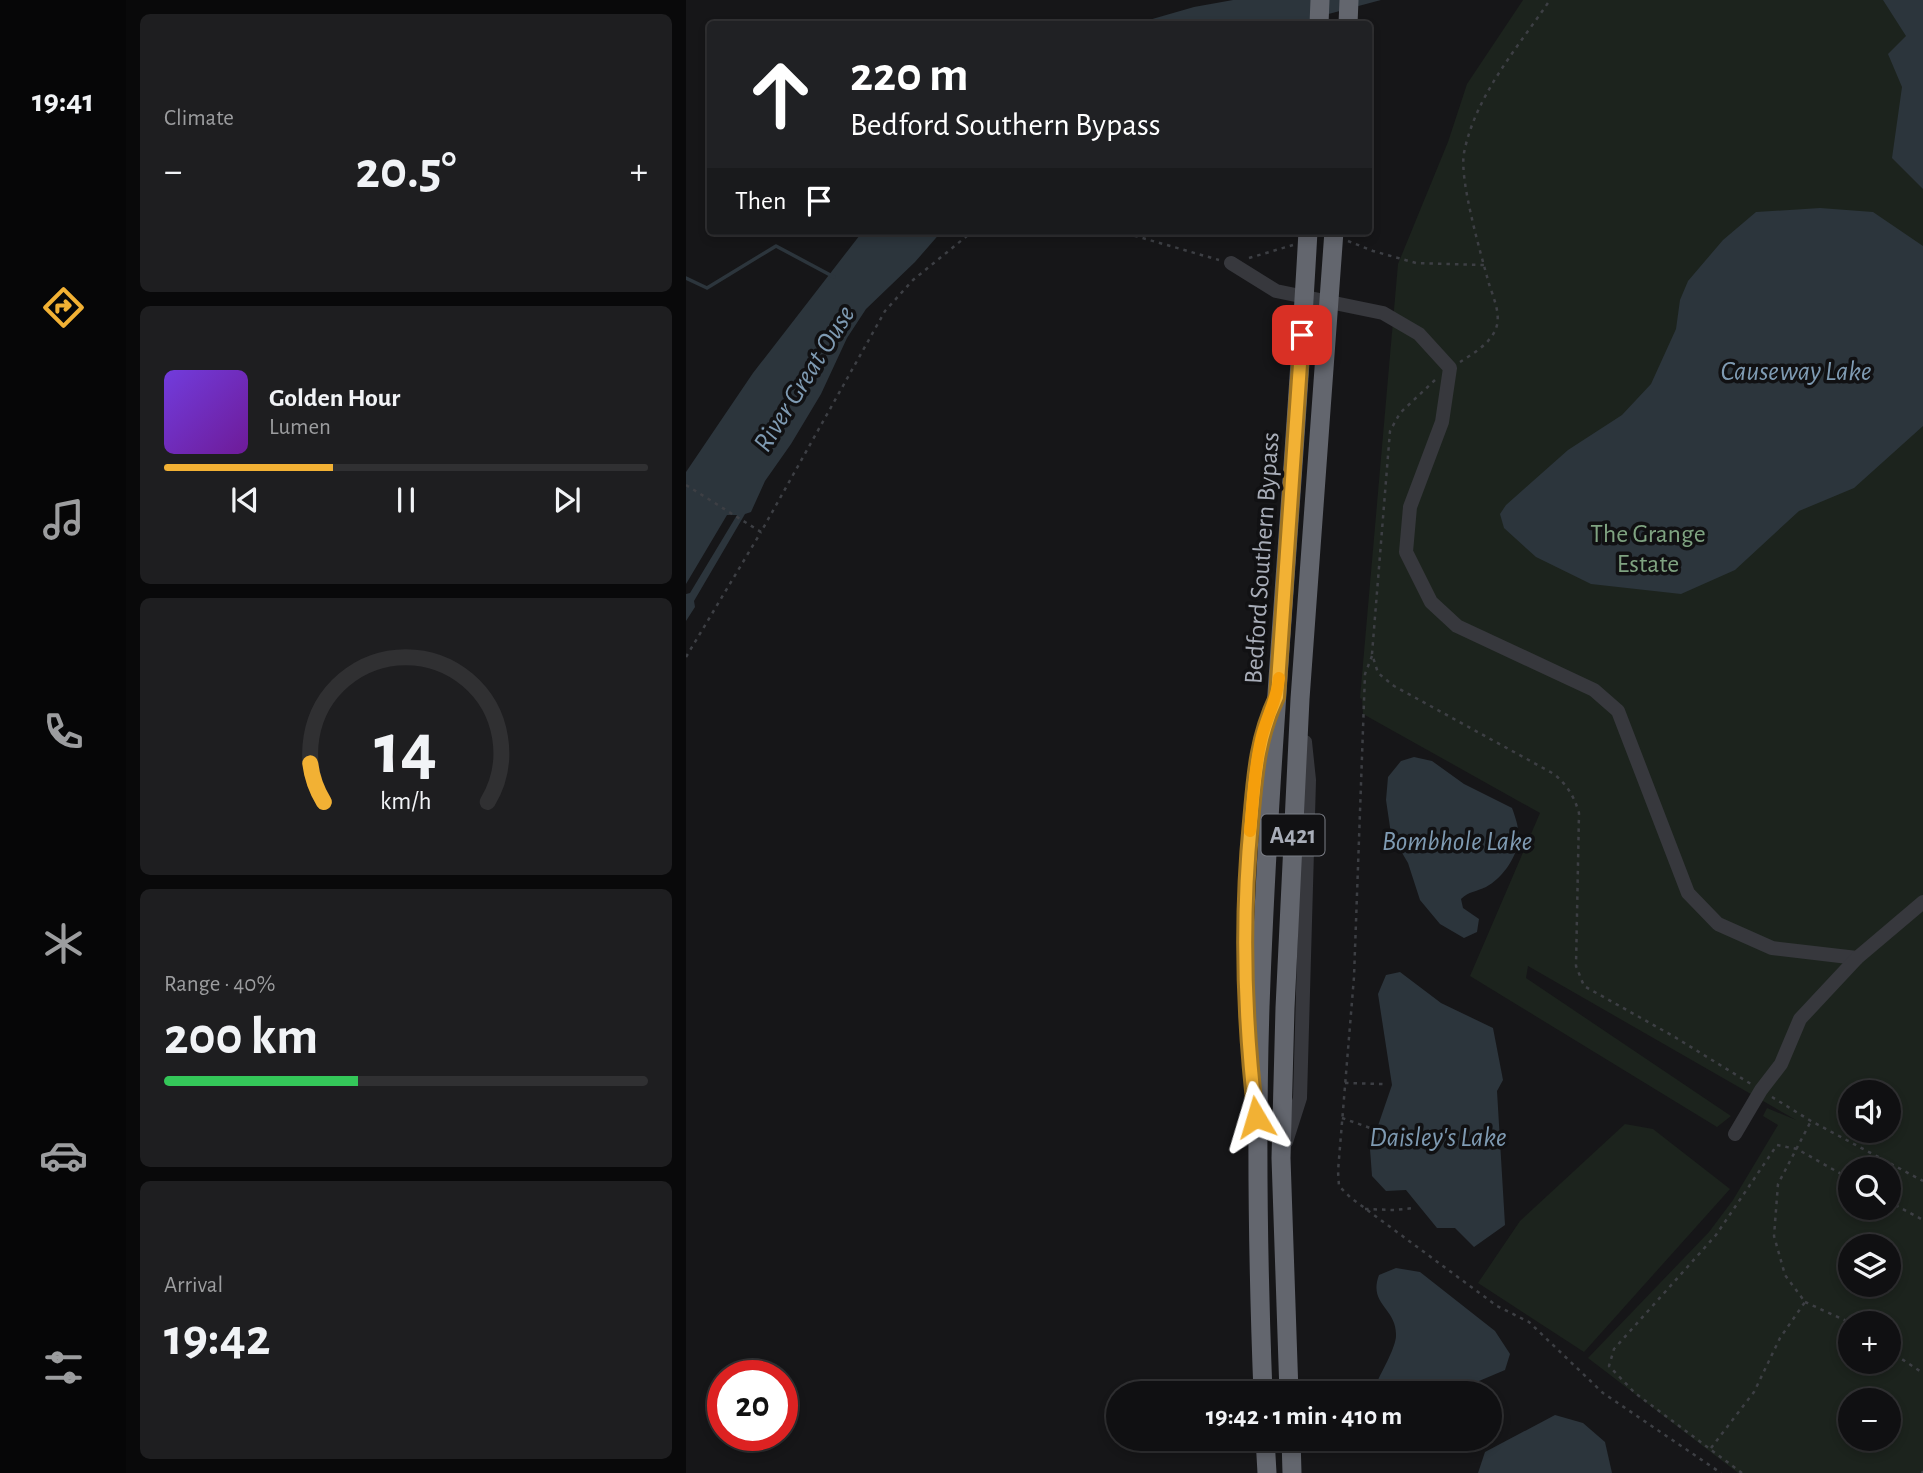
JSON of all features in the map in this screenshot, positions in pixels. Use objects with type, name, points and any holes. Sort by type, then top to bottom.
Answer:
[{"type":"highway","points":[[1319,21],[1320,0]]},
{"type":"highway","points":[[1348,21],[1349,0]]},
{"type":"highway","name":"Bedford Southern Bypass","points":[[1289,1381],[1281,1158],[1285,1008],[1300,699],[1337,235]]},
{"type":"highway","name":"Bedford Southern Bypass","points":[[1263,1381],[1259,1283],[1258,1138],[1261,995],[1277,697],[1299,387],[1302,237]]},
{"type":"highway","points":[[1266,1451],[1267,1473]]},
{"type":"highway","points":[[1291,1451],[1292,1473]]},
{"type":"lane","points":[[1231,263],[1276,291],[1383,313],[1419,334],[1450,368],[1442,422],[1410,507],[1406,552],[1430,602],[1457,626],[1594,690],[1618,711],[1688,893],[1718,924],[1772,948],[1857,958]]},
{"type":"lane","points":[[1735,1134],[1761,1090],[1781,1064],[1800,1019],[1857,958],[1923,902]]},
{"type":"path","points":[[1550,0],[1490,89],[1472,125],[1464,155],[1465,178],[1498,314],[1494,334],[1478,350],[1450,368],[1414,398],[1400,413],[1390,431],[1372,654],[1365,674],[1354,977],[1339,1186],[1365,1209],[1497,1306],[1529,1321],[1603,1393],[1721,1473]]},
{"type":"path","points":[[686,657],[761,532],[885,311],[913,280],[968,235]]},
{"type":"path","points":[[1132,235],[1231,263],[1302,237]]},
{"type":"path","points":[[1339,235],[1373,251],[1416,263],[1484,265]]},
{"type":"path","points":[[686,485],[761,532]]},
{"type":"path","points":[[1372,654],[1378,673],[1394,686],[1554,774],[1572,793],[1579,813],[1576,966],[1584,986],[1673,1036],[1811,1121],[1923,1181]]},
{"type":"path","points":[[1345,1083],[1383,1084]]},
{"type":"path","points":[[1342,1118],[1373,1129]]},
{"type":"path","points":[[1811,1121],[1778,1184],[1774,1236],[1785,1275],[1805,1302],[1838,1317]]},
{"type":"path","points":[[1742,1473],[1635,1393],[1609,1366],[1614,1349],[1716,1234],[1777,1145],[1797,1149],[1838,1172]]},
{"type":"path","points":[[1901,1207],[1923,1220]]},
{"type":"path","points":[[1365,1209],[1414,1208]]},
{"type":"path","points":[[1710,1448],[1754,1392],[1780,1338],[1805,1302]]},
{"type":"path","points":[[1901,1359],[1923,1373]]},
{"type":"green space","name":"The Grange Estate","points":[[1523,0],[1923,0],[1923,1473],[1738,1473],[1588,1358],[1709,1232],[1733,1200],[1778,1125],[1763,1116],[1767,1108],[1796,1120],[1528,966],[1526,978],[1731,1116],[1717,1127],[1470,976],[1540,813],[1363,714],[1360,698],[1398,264],[1448,142],[1467,84]]},
{"type":"green space","points":[[1625,1124],[1653,1129],[1730,1189],[1584,1352],[1478,1283],[1520,1221]]},
{"type":"water","points":[[1233,0],[1381,0],[1302,21],[1145,21],[1194,7]]},
{"type":"water","points":[[1883,0],[1923,0],[1923,189],[1892,158],[1902,87],[1888,54],[1906,36]]},
{"type":"water","name":"Causeway Lake","points":[[1820,208],[1873,212],[1923,246],[1923,426],[1854,488],[1799,511],[1735,570],[1681,594],[1591,584],[1536,557],[1504,528],[1500,514],[1506,505],[1568,450],[1622,415],[1651,384],[1676,329],[1680,300],[1688,281],[1723,240],[1756,212]]},
{"type":"water","name":"River Great Ouse","points":[[860,235],[939,235],[915,262],[866,309],[847,338],[821,394],[765,481],[751,512],[745,514],[694,601],[695,607],[686,621],[686,594],[690,593],[737,515],[727,515],[686,584],[686,472],[753,373]]},
{"type":"water","name":"Bombhole Lake","points":[[1414,757],[1432,761],[1464,784],[1512,808],[1516,820],[1518,842],[1507,868],[1492,883],[1461,899],[1463,908],[1479,919],[1477,932],[1464,938],[1440,924],[1420,900],[1408,863],[1391,834],[1386,800],[1388,777],[1401,761]]},
{"type":"water","name":"Daisley's Lake","points":[[1400,972],[1441,1003],[1493,1028],[1503,1080],[1497,1091],[1505,1225],[1474,1247],[1455,1228],[1437,1228],[1406,1190],[1386,1191],[1372,1176],[1370,1149],[1392,1085],[1378,994],[1386,975]]},
{"type":"water","points":[[1396,1268],[1420,1272],[1495,1331],[1510,1354],[1505,1370],[1479,1381],[1378,1381],[1396,1339],[1395,1325],[1377,1293],[1379,1275]]},
{"type":"water","points":[[1555,1415],[1583,1423],[1605,1442],[1612,1473],[1478,1473],[1485,1452],[1502,1451],[1502,1443]]},
{"type":"waterway","points":[[686,278],[707,288],[776,246],[834,277]]},
{"type":"slow traffic","points":[[1250,831],[1256,760],[1265,722],[1277,697],[1279,678]]},
{"type":"route","points":[[1256,1117],[1248,1055],[1243,953],[1248,854],[1256,760],[1265,722],[1277,697],[1302,335]]}]
